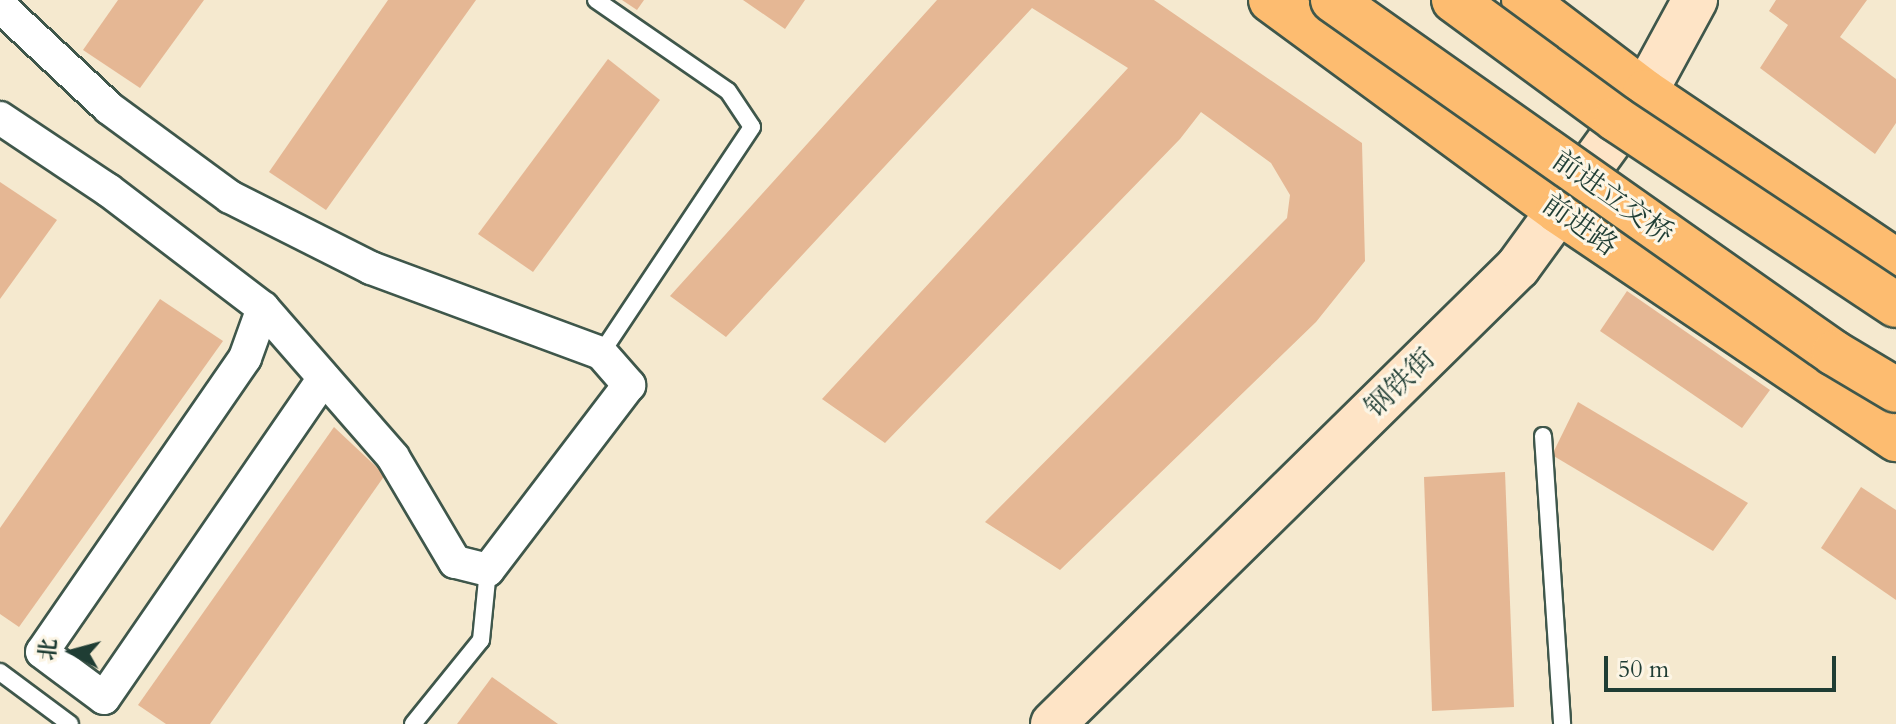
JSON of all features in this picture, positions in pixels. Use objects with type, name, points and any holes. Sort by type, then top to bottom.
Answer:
[{"type":"highway","name":"前进路","points":[[1271,0],[1558,211],[1896,439]]},
{"type":"highway","name":"前进立交桥","points":[[1333,0],[1834,353],[1896,390]]},
{"type":"highway","points":[[1454,0],[1616,119],[1896,305]]},
{"type":"highway","points":[[1524,0],[1645,92],[1896,261]]},
{"type":"street","name":"钢铁街","points":[[1053,724],[1518,267],[1645,92],[1695,0]]},
{"type":"street","points":[[0,6],[109,108],[230,197],[371,268],[601,353],[629,385],[488,570],[455,562],[393,457],[263,308],[108,190],[0,118]]},
{"type":"street","points":[[263,308],[245,358],[42,652],[104,698],[324,378]]},
{"type":"lane","points":[[596,0],[728,91],[752,127],[601,353]]},
{"type":"lane","points":[[1543,436],[1562,724]]},
{"type":"lane","points":[[413,724],[481,640],[488,570]]},
{"type":"lane","points":[[0,672],[70,724]]},
{"type":"building","points":[[118,0],[204,0],[140,88],[83,50]]},
{"type":"building","points":[[388,0],[476,0],[326,210],[269,172]]},
{"type":"building","points":[[622,0],[644,0],[637,10]]},
{"type":"building","points":[[743,0],[805,0],[785,29]]},
{"type":"building","points":[[937,0],[1154,0],[1362,143],[1365,261],[1316,322],[1060,570],[985,522],[1287,218],[1290,195],[1271,163],[1201,112],[1180,139],[885,443],[822,399],[1128,68],[1032,8],[726,337],[670,296]]},
{"type":"building","points":[[1776,0],[1867,0],[1840,37],[1896,79],[1896,123],[1875,154],[1760,68],[1788,25],[1769,11]]},
{"type":"building","points":[[608,59],[660,100],[533,272],[478,234]]},
{"type":"building","points":[[0,182],[57,220],[0,299]]},
{"type":"building","points":[[1627,291],[1770,390],[1742,428],[1600,331]]},
{"type":"building","points":[[160,299],[223,341],[19,627],[0,614],[0,528]]},
{"type":"building","points":[[1578,402],[1748,503],[1713,551],[1552,455]]},
{"type":"building","points":[[334,427],[385,475],[210,724],[166,724],[138,705]]},
{"type":"building","points":[[1505,472],[1514,707],[1432,711],[1424,477]]},
{"type":"building","points":[[1861,487],[1896,510],[1896,600],[1821,548]]},
{"type":"building","points":[[492,677],[558,724],[457,724]]}]
